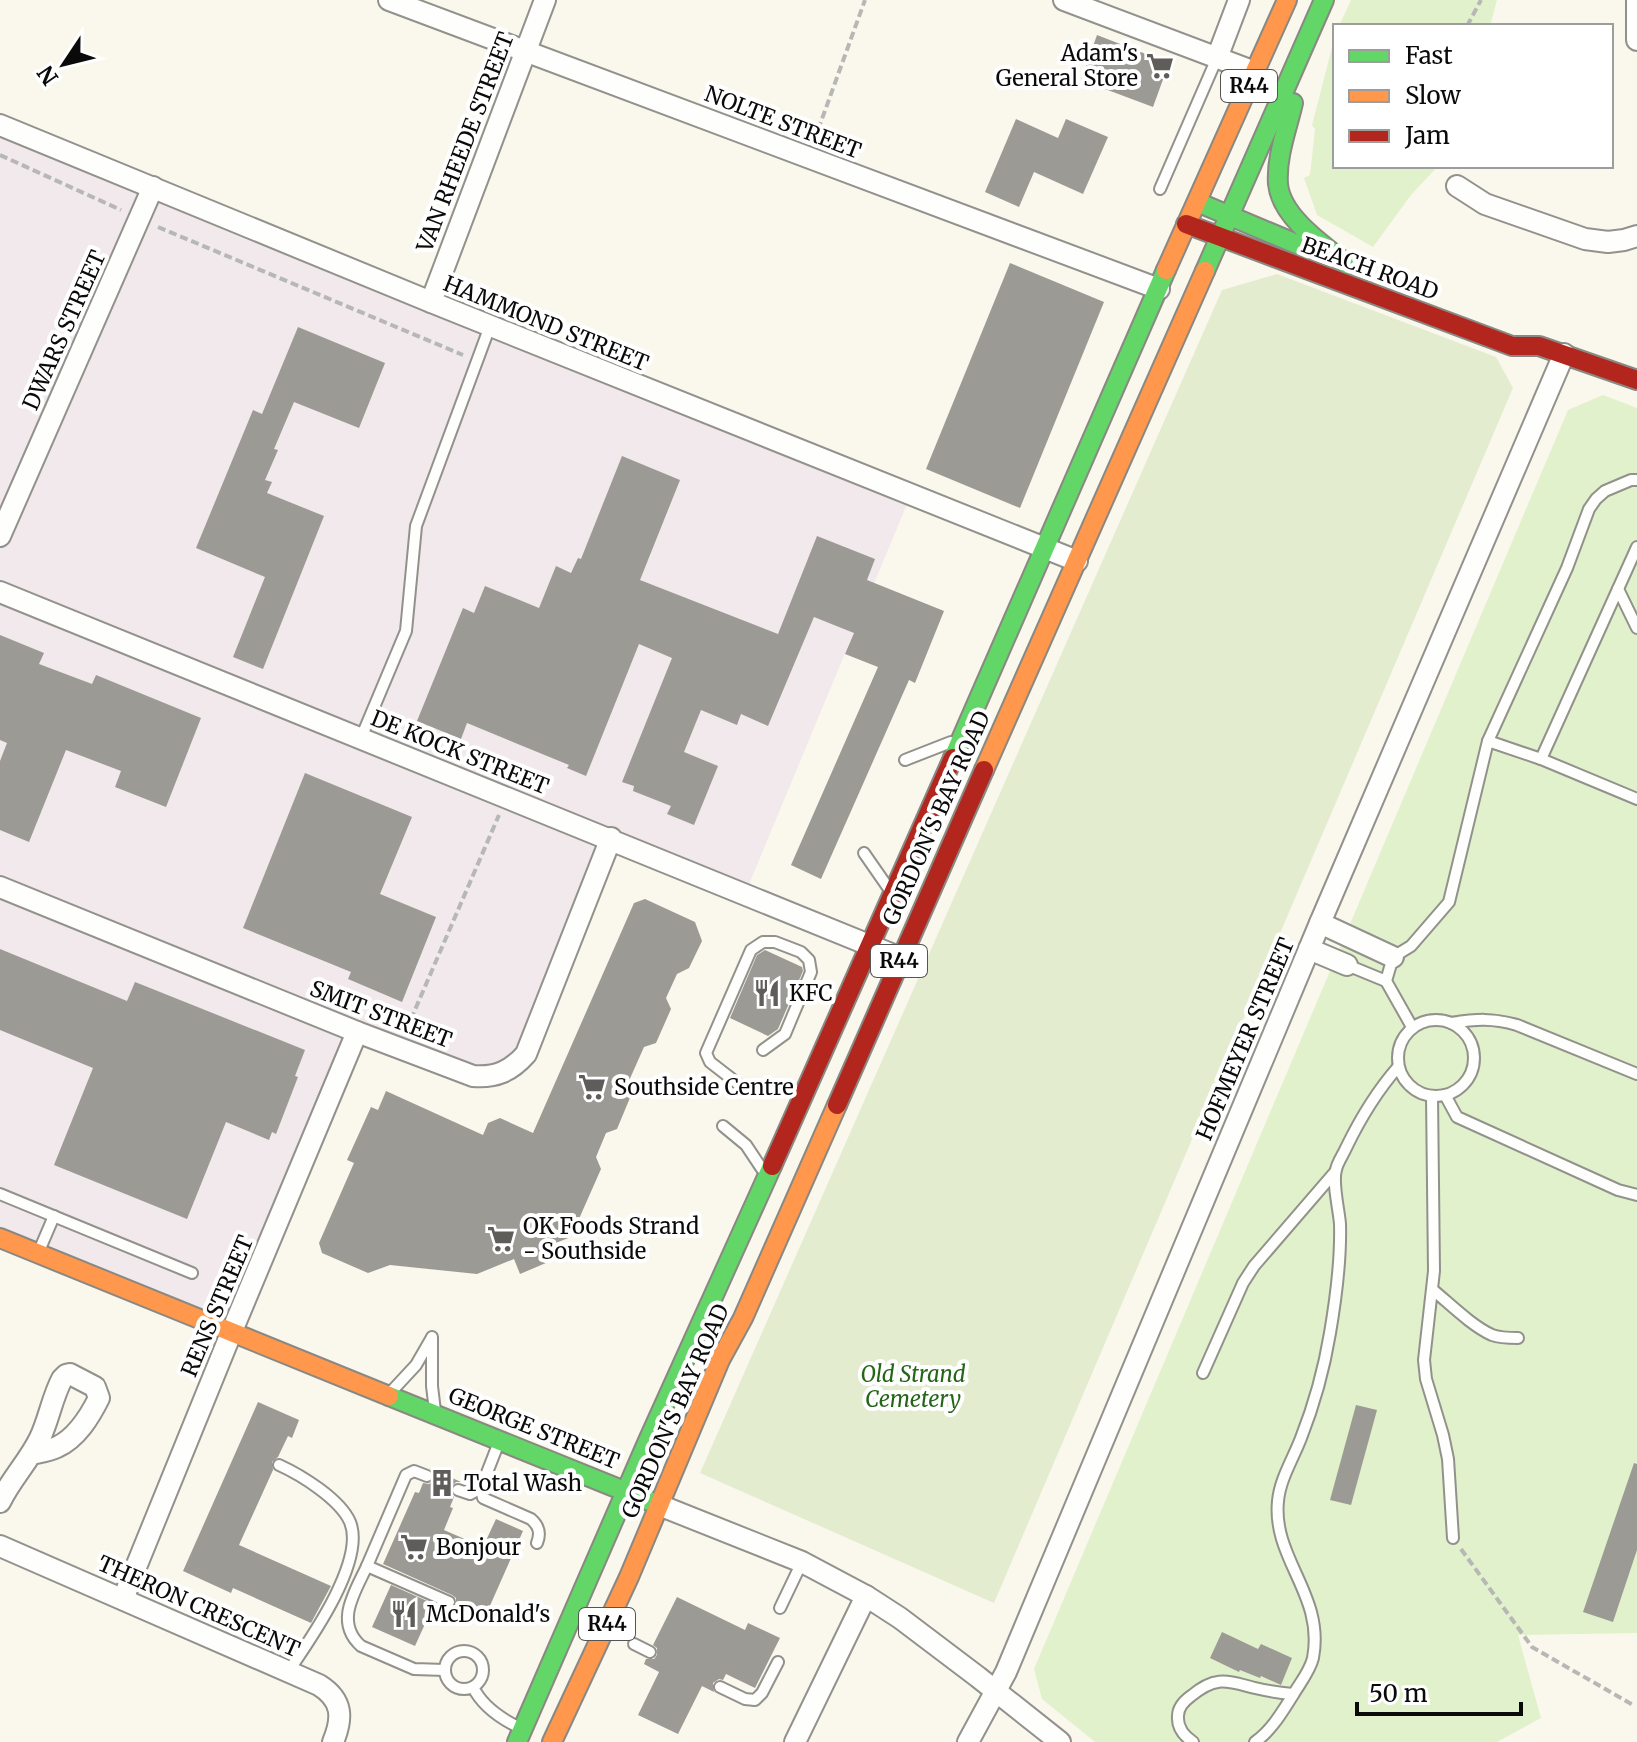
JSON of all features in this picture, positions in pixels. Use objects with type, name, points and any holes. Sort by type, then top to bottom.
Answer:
[{"type":"main road","name":"GORDON'S BAY ROAD","points":[[519,1736],[1287,0]]},
{"type":"main road","name":"GORDON'S BAY ROAD","points":[[552,1742],[629,1577],[691,1425],[743,1318],[1324,0]]},
{"type":"main road","name":"BEACH ROAD","points":[[1197,202],[1354,267],[1301,225],[1288,209],[1279,190],[1279,167],[1294,99],[1297,60]]},
{"type":"main road","name":"BEACH ROAD","points":[[1186,224],[1512,346],[1539,346],[1637,380]]},
{"type":"main road","name":"BEACH ROAD","points":[[1518,328],[1539,346]]},
{"type":"main road","name":"GEORGE STREET","points":[[0,1238],[659,1505]]},
{"type":"street","name":"NOLTE STREET","points":[[389,0],[1159,289]]},
{"type":"street","name":"VAN RHEEDE STREET","points":[[431,302],[545,0]]},
{"type":"street","points":[[1064,0],[1255,72]]},
{"type":"street","points":[[1217,58],[1239,0]]},
{"type":"street","points":[[1637,0],[1637,40]]},
{"type":"street","name":"HAMMOND STREET","points":[[0,125],[490,326],[1077,561]]},
{"type":"street","points":[[1457,186],[1485,204],[1585,239],[1608,242],[1637,236]]},
{"type":"street","name":"DWARS STREET","points":[[0,536],[153,187]]},
{"type":"street","name":"HOFMEYER STREET","points":[[968,1742],[1006,1672],[1320,923],[1564,354]]},
{"type":"street","name":"DE KOCK STREET","points":[[0,592],[901,958]]},
{"type":"street","name":"SMIT STREET","points":[[0,887],[357,1032],[473,1076],[485,1077],[507,1071],[526,1054],[611,838]]},
{"type":"street","points":[[1320,923],[1393,957]]},
{"type":"street","points":[[1309,949],[1347,965]]},
{"type":"street","name":"RENS STREET","points":[[123,1599],[357,1032]]},
{"type":"street","points":[[0,1502],[40,1437],[60,1383],[66,1375],[75,1375],[95,1387],[99,1398],[84,1424],[70,1439],[57,1447],[31,1454]]},
{"type":"street","name":"GEORGE STREET","points":[[659,1505],[802,1562],[866,1596],[900,1618],[1060,1742]]},
{"type":"street","name":"THERON CRESCENT","points":[[0,1546],[325,1689],[335,1700],[340,1718],[333,1742]]},
{"type":"street","points":[[795,1742],[866,1596]]},
{"type":"lane","points":[[1160,189],[1217,58]]},
{"type":"lane","points":[[361,738],[406,631],[416,526],[490,326]]},
{"type":"lane","points":[[1386,981],[1393,957],[1411,946],[1449,902],[1488,741],[1567,568],[1589,509],[1605,491],[1637,480]]},
{"type":"lane","points":[[1541,759],[1637,547]]},
{"type":"lane","points":[[1618,589],[1637,628]]},
{"type":"lane","points":[[905,760],[961,738]]},
{"type":"lane","points":[[1488,741],[1541,759],[1637,799]]},
{"type":"lane","points":[[864,853],[893,894]]},
{"type":"lane","points":[[741,1086],[710,1062],[706,1053],[751,950],[768,941],[801,952],[809,960],[811,972],[785,1034],[763,1050]]},
{"type":"lane","points":[[1347,965],[1386,981],[1412,1027]]},
{"type":"lane","points":[[1451,1023],[1482,1019],[1517,1025],[1637,1074]]},
{"type":"lane","points":[[1438,1020],[1462,1030],[1474,1055],[1467,1080],[1457,1089],[1445,1095],[1432,1096],[1417,1091],[1405,1081],[1398,1067],[1398,1052],[1402,1039],[1412,1027],[1424,1021],[1438,1020]]},
{"type":"lane","points":[[1203,1373],[1243,1283],[1335,1172],[1375,1097],[1398,1067]]},
{"type":"lane","points":[[1445,1095],[1457,1117],[1618,1190],[1637,1195]]},
{"type":"lane","points":[[1432,1096],[1433,1290],[1424,1360],[1451,1476],[1453,1538]]},
{"type":"lane","points":[[723,1126],[746,1145],[766,1178]]},
{"type":"lane","points":[[1255,1742],[1269,1730],[1313,1660],[1315,1630],[1307,1596],[1281,1540],[1277,1515],[1283,1480],[1301,1438],[1330,1337],[1340,1225],[1335,1172]]},
{"type":"lane","points":[[0,1194],[192,1273]]},
{"type":"lane","points":[[38,1253],[54,1216]]},
{"type":"lane","points":[[1433,1290],[1481,1329],[1501,1338],[1518,1338]]},
{"type":"lane","points":[[389,1395],[416,1365],[432,1337],[432,1386],[436,1414]]},
{"type":"lane","points":[[500,1440],[481,1488],[483,1498],[531,1519],[539,1529],[537,1543]]},
{"type":"lane","points":[[279,1465],[337,1504],[349,1520],[353,1536],[351,1553],[329,1610],[288,1672]]},
{"type":"lane","points":[[427,1476],[414,1471],[406,1475],[347,1613],[348,1628],[361,1646],[414,1669],[445,1670]]},
{"type":"lane","points":[[458,1490],[470,1494],[481,1488]]},
{"type":"lane","points":[[780,1608],[802,1562]]},
{"type":"lane","points":[[367,1566],[449,1602]]},
{"type":"lane","points":[[634,1644],[650,1652]]},
{"type":"lane","points":[[457,1652],[471,1652],[482,1662],[478,1683],[473,1687],[458,1688],[447,1678],[446,1663],[457,1652]]},
{"type":"lane","points":[[720,1687],[745,1699],[755,1700],[778,1662]]},
{"type":"lane","points":[[1193,1742],[1185,1737],[1178,1724],[1179,1710],[1187,1698],[1204,1687],[1226,1681],[1293,1694]]},
{"type":"lane","points":[[473,1687],[477,1696],[519,1736]]},
{"type":"path","points":[[808,157],[865,0]]},
{"type":"path","points":[[1468,24],[1481,0]]},
{"type":"path","points":[[0,155],[139,219],[477,361]]},
{"type":"path","points":[[395,1028],[408,1026],[506,797]]},
{"type":"path","points":[[1453,1538],[1532,1647],[1633,1705]]},
{"type":"shaded area","points":[[0,136],[910,497],[745,894],[606,838],[520,1051],[480,1073],[352,1030],[227,1330],[0,1239]]},
{"type":"green space","points":[[1351,0],[1497,0],[1491,24],[1340,24]]},
{"type":"green space","points":[[1333,44],[1333,168],[1436,168],[1411,195],[1373,247],[1317,215],[1304,178],[1310,175],[1315,129],[1312,125]]},
{"type":"green space","name":"Old Strand Cemetery","points":[[1277,274],[1496,357],[1513,388],[994,1603],[700,1473],[1222,290]]},
{"type":"green space","points":[[1603,395],[1637,408],[1637,1633],[1518,1635],[1541,1718],[1497,1742],[1095,1742],[1042,1699],[1034,1669],[1568,410]]},
{"type":"building","points":[[1097,35],[1169,63],[1153,107],[1081,80]]},
{"type":"building","points":[[1016,119],[1058,138],[1066,119],[1108,137],[1083,194],[1034,172],[1019,207],[985,192]]},
{"type":"building","points":[[1010,263],[1104,302],[1020,508],[926,469]]},
{"type":"building","points":[[298,327],[385,363],[359,428],[294,402],[274,449],[278,450],[265,480],[272,482],[267,493],[324,516],[263,669],[233,657],[265,577],[196,548],[253,410],[262,414]]},
{"type":"building","points":[[622,456],[680,480],[640,580],[778,634],[817,536],[875,559],[867,580],[944,611],[915,683],[909,680],[821,879],[791,865],[878,667],[845,654],[854,633],[814,617],[768,726],[741,714],[737,725],[701,710],[684,752],[718,766],[694,825],[667,814],[671,806],[633,791],[634,786],[622,782],[672,658],[639,644],[586,776],[567,768],[569,765],[467,723],[461,739],[417,721],[463,608],[474,613],[485,586],[539,608],[556,566],[571,573],[578,558],[581,559]]},
{"type":"building","points":[[0,635],[44,653],[39,664],[92,684],[96,675],[201,718],[166,807],[115,787],[121,771],[66,750],[29,842],[0,830],[0,761],[7,743],[0,740]]},
{"type":"building","points":[[305,773],[412,817],[380,894],[436,917],[402,1002],[348,979],[351,972],[243,928]]},
{"type":"building","name":"Southside Centre","points":[[645,899],[695,922],[702,941],[689,968],[677,974],[666,998],[671,1009],[656,1043],[644,1047],[628,1083],[632,1093],[617,1129],[606,1133],[596,1157],[601,1169],[571,1237],[548,1246],[553,1260],[520,1274],[514,1259],[477,1274],[390,1265],[368,1273],[322,1253],[319,1243],[354,1163],[347,1160],[371,1107],[378,1110],[386,1091],[483,1135],[488,1123],[500,1118],[533,1133],[634,903]]},
{"type":"building","points":[[0,949],[127,1001],[135,982],[305,1050],[276,1134],[272,1132],[269,1140],[226,1122],[187,1219],[54,1165],[93,1068],[0,1030]]},
{"type":"building","name":"KFC","points":[[765,950],[802,967],[803,971],[778,1029],[768,1036],[730,1018],[757,955]]},
{"type":"building","points":[[258,1402],[299,1420],[292,1438],[288,1436],[278,1457],[272,1462],[273,1470],[239,1545],[331,1586],[311,1623],[233,1588],[231,1593],[183,1571]]},
{"type":"building","points":[[1356,1405],[1377,1410],[1351,1505],[1330,1500]]},
{"type":"building","points":[[1634,1463],[1637,1464],[1637,1550],[1613,1622],[1583,1612]]},
{"type":"building","points":[[430,1468],[461,1482],[451,1487],[454,1497],[450,1507],[453,1508],[444,1530],[483,1547],[496,1519],[523,1531],[485,1617],[456,1605],[456,1598],[452,1595],[383,1564],[415,1492],[419,1493],[423,1483],[429,1484],[434,1480],[435,1474]]},
{"type":"building","name":"McDonald's","points":[[391,1585],[434,1604],[415,1646],[372,1627]]},
{"type":"building","points":[[677,1597],[745,1630],[748,1623],[780,1638],[755,1688],[726,1674],[723,1680],[713,1683],[714,1692],[702,1686],[678,1734],[638,1715],[659,1672],[644,1664],[646,1659],[654,1659],[657,1655],[657,1648],[653,1645]]},
{"type":"building","points":[[1222,1632],[1258,1649],[1261,1644],[1292,1658],[1281,1685],[1261,1676],[1239,1672],[1210,1658]]},
{"type":"traffic: fast","points":[[1205,271],[1324,0]]},
{"type":"traffic: fast","points":[[1293,103],[1279,164],[1281,196],[1295,219],[1347,264]]},
{"type":"traffic: fast","points":[[1197,202],[1306,248]]},
{"type":"traffic: fast","points":[[953,758],[1166,270]]},
{"type":"traffic: fast","points":[[517,1742],[772,1166]]},
{"type":"traffic: fast","points":[[389,1396],[659,1505]]},
{"type":"traffic: slow","points":[[1166,270],[1287,0]]},
{"type":"traffic: slow","points":[[984,770],[1205,271]]},
{"type":"traffic: slow","points":[[552,1742],[629,1577],[720,1360],[743,1318],[837,1105]]},
{"type":"traffic: slow","points":[[0,1238],[389,1396]]},
{"type":"traffic: jam","points":[[1186,224],[1512,346],[1539,346],[1637,380]]},
{"type":"traffic: jam","points":[[772,1166],[953,758]]},
{"type":"traffic: jam","points":[[837,1105],[984,770]]},
{"type":"place","name":"Adam's General Store","points":[[1160,66]]},
{"type":"place","name":"KFC","points":[[767,993]]},
{"type":"place","name":"Southside Centre","points":[[592,1087]]},
{"type":"place","name":"OK Foods Strand - Southside","points":[[501,1239]]},
{"type":"place","name":"Total Wash","points":[[442,1483]]},
{"type":"place","name":"Bonjour","points":[[414,1547]]},
{"type":"place","name":"McDonald's","points":[[404,1614]]}]
